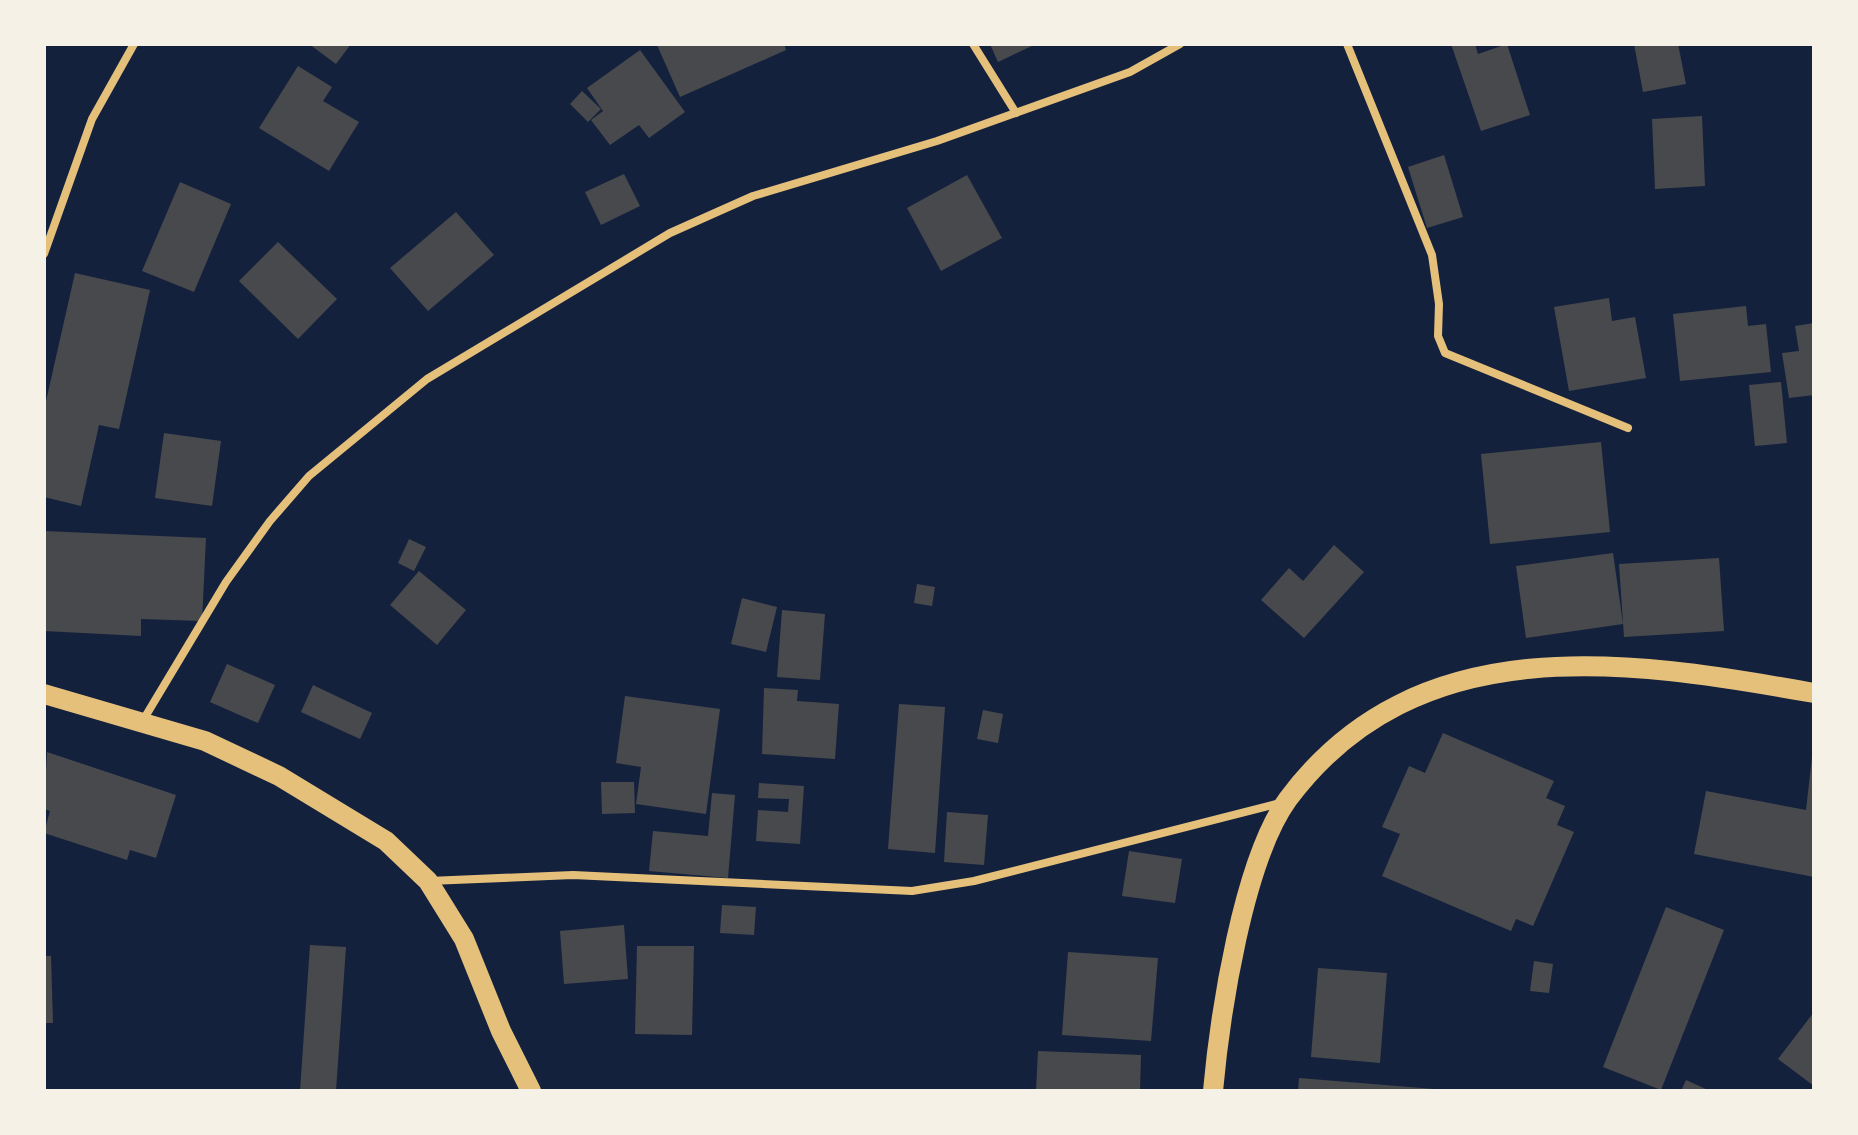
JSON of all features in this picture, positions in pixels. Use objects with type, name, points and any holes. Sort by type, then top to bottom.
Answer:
[{"type":"main road","points":[[1213,1091],[1235,945],[1268,839],[1287,801],[1315,769],[1378,716],[1429,689],[1472,676],[1536,666],[1634,668],[1814,693]]},
{"type":"main road","points":[[44,694],[205,741],[279,776],[370,830],[428,881],[464,939],[501,1031],[531,1091]]},
{"type":"street","points":[[44,254],[92,119],[134,44]]},
{"type":"street","points":[[973,44],[1016,113]]},
{"type":"street","points":[[141,723],[226,582],[270,521],[309,476],[427,379],[670,233],[753,196],[1016,113],[1130,72],[1180,44]]},
{"type":"street","points":[[1347,44],[1432,255],[1439,304],[1438,336],[1445,353],[1628,428]]},
{"type":"street","points":[[428,881],[573,875],[912,891],[974,881],[1287,801]]},
{"type":"building","points":[[309,44],[351,44],[336,64]]},
{"type":"building","points":[[784,44],[786,50],[680,97],[657,45]]},
{"type":"building","points":[[990,44],[1036,44],[998,62]]},
{"type":"building","points":[[1451,44],[1475,44],[1478,54],[1507,44],[1530,115],[1481,131]]},
{"type":"building","points":[[1634,44],[1678,44],[1686,84],[1643,92]]},
{"type":"building","points":[[640,50],[685,112],[649,138],[639,125],[610,145],[591,120],[603,111],[587,88]]},
{"type":"building","points":[[298,66],[332,87],[323,101],[359,122],[329,171],[259,128]]},
{"type":"building","points":[[582,91],[601,109],[588,122],[570,104]]},
{"type":"building","points":[[1702,116],[1705,186],[1655,189],[1652,119]]},
{"type":"building","points":[[1444,155],[1463,217],[1427,228],[1408,167]]},
{"type":"building","points":[[624,174],[640,206],[601,225],[585,192]]},
{"type":"building","points":[[967,175],[1002,238],[941,271],[907,208]]},
{"type":"building","points":[[180,182],[231,204],[194,292],[142,271]]},
{"type":"building","points":[[456,212],[494,255],[428,311],[390,268]]},
{"type":"building","points":[[278,242],[337,299],[298,339],[239,281]]},
{"type":"building","points":[[75,273],[150,290],[119,429],[99,425],[81,506],[44,497],[44,410]]},
{"type":"building","points":[[1609,298],[1612,321],[1635,317],[1646,378],[1569,391],[1554,307]]},
{"type":"building","points":[[1746,306],[1748,326],[1766,324],[1771,372],[1680,381],[1673,314]]},
{"type":"building","points":[[1814,323],[1814,395],[1789,398],[1782,353],[1799,351],[1795,326]]},
{"type":"building","points":[[1781,382],[1787,443],[1755,446],[1749,385]]},
{"type":"building","points":[[164,433],[221,441],[212,506],[155,498]]},
{"type":"building","points":[[1601,442],[1610,532],[1490,544],[1481,454]]},
{"type":"building","points":[[44,531],[206,538],[202,621],[141,619],[141,636],[44,631]]},
{"type":"building","points":[[409,539],[426,547],[414,571],[398,563]]},
{"type":"building","points":[[1334,545],[1364,572],[1304,638],[1261,600],[1289,568],[1303,581]]},
{"type":"building","points":[[1613,553],[1623,624],[1526,638],[1516,566]]},
{"type":"building","points":[[1719,558],[1724,631],[1624,637],[1619,564]]},
{"type":"building","points":[[419,571],[466,610],[437,645],[390,605]]},
{"type":"building","points":[[917,584],[935,587],[932,606],[914,603]]},
{"type":"building","points":[[742,598],[777,607],[766,652],[731,644]]},
{"type":"building","points":[[782,610],[825,614],[820,680],[777,677]]},
{"type":"building","points":[[227,664],[275,685],[258,723],[210,702]]},
{"type":"building","points":[[313,685],[372,713],[360,739],[301,712]]},
{"type":"building","points":[[764,688],[798,690],[797,701],[839,704],[835,759],[762,754]]},
{"type":"building","points":[[625,696],[720,709],[706,814],[636,804],[641,767],[616,763]]},
{"type":"building","points":[[899,704],[945,707],[935,853],[888,849]]},
{"type":"building","points":[[983,710],[1003,714],[998,743],[977,739]]},
{"type":"building","points":[[1443,733],[1554,781],[1546,798],[1565,806],[1557,825],[1574,832],[1533,926],[1516,919],[1511,931],[1382,876],[1400,834],[1382,827],[1409,766],[1425,773]]},
{"type":"building","points":[[47,752],[176,795],[156,858],[130,850],[127,860],[44,833],[50,811],[44,809]]},
{"type":"building","points":[[1812,757],[1814,877],[1694,854],[1706,791],[1806,810]]},
{"type":"building","points":[[601,782],[634,782],[635,813],[602,814]]},
{"type":"building","points":[[759,783],[804,786],[800,844],[756,841],[758,810],[788,812],[789,799],[758,798]]},
{"type":"building","points":[[712,793],[735,795],[728,878],[649,871],[653,831],[708,836]]},
{"type":"building","points":[[947,812],[988,815],[984,865],[944,862]]},
{"type":"building","points":[[1129,851],[1182,859],[1175,903],[1122,896]]},
{"type":"building","points":[[722,905],[756,907],[754,935],[720,933]]},
{"type":"building","points":[[1666,907],[1724,930],[1661,1090],[1603,1067]]},
{"type":"building","points":[[624,925],[628,979],[564,984],[560,931]]},
{"type":"building","points":[[310,945],[346,947],[336,1091],[300,1091]]},
{"type":"building","points":[[637,946],[694,946],[692,1035],[635,1034]]},
{"type":"building","points":[[1068,952],[1158,958],[1151,1041],[1062,1035]]},
{"type":"building","points":[[44,956],[51,956],[53,1023],[44,1023]]},
{"type":"building","points":[[1534,961],[1553,964],[1549,993],[1530,991]]},
{"type":"building","points":[[1318,968],[1387,973],[1380,1063],[1311,1057]]},
{"type":"building","points":[[1814,1012],[1814,1086],[1778,1059]]},
{"type":"building","points":[[1038,1051],[1141,1055],[1140,1091],[1036,1091]]},
{"type":"building","points":[[1299,1078],[1434,1089],[1434,1091],[1298,1091]]},
{"type":"building","points":[[1686,1080],[1710,1091],[1681,1091]]}]
